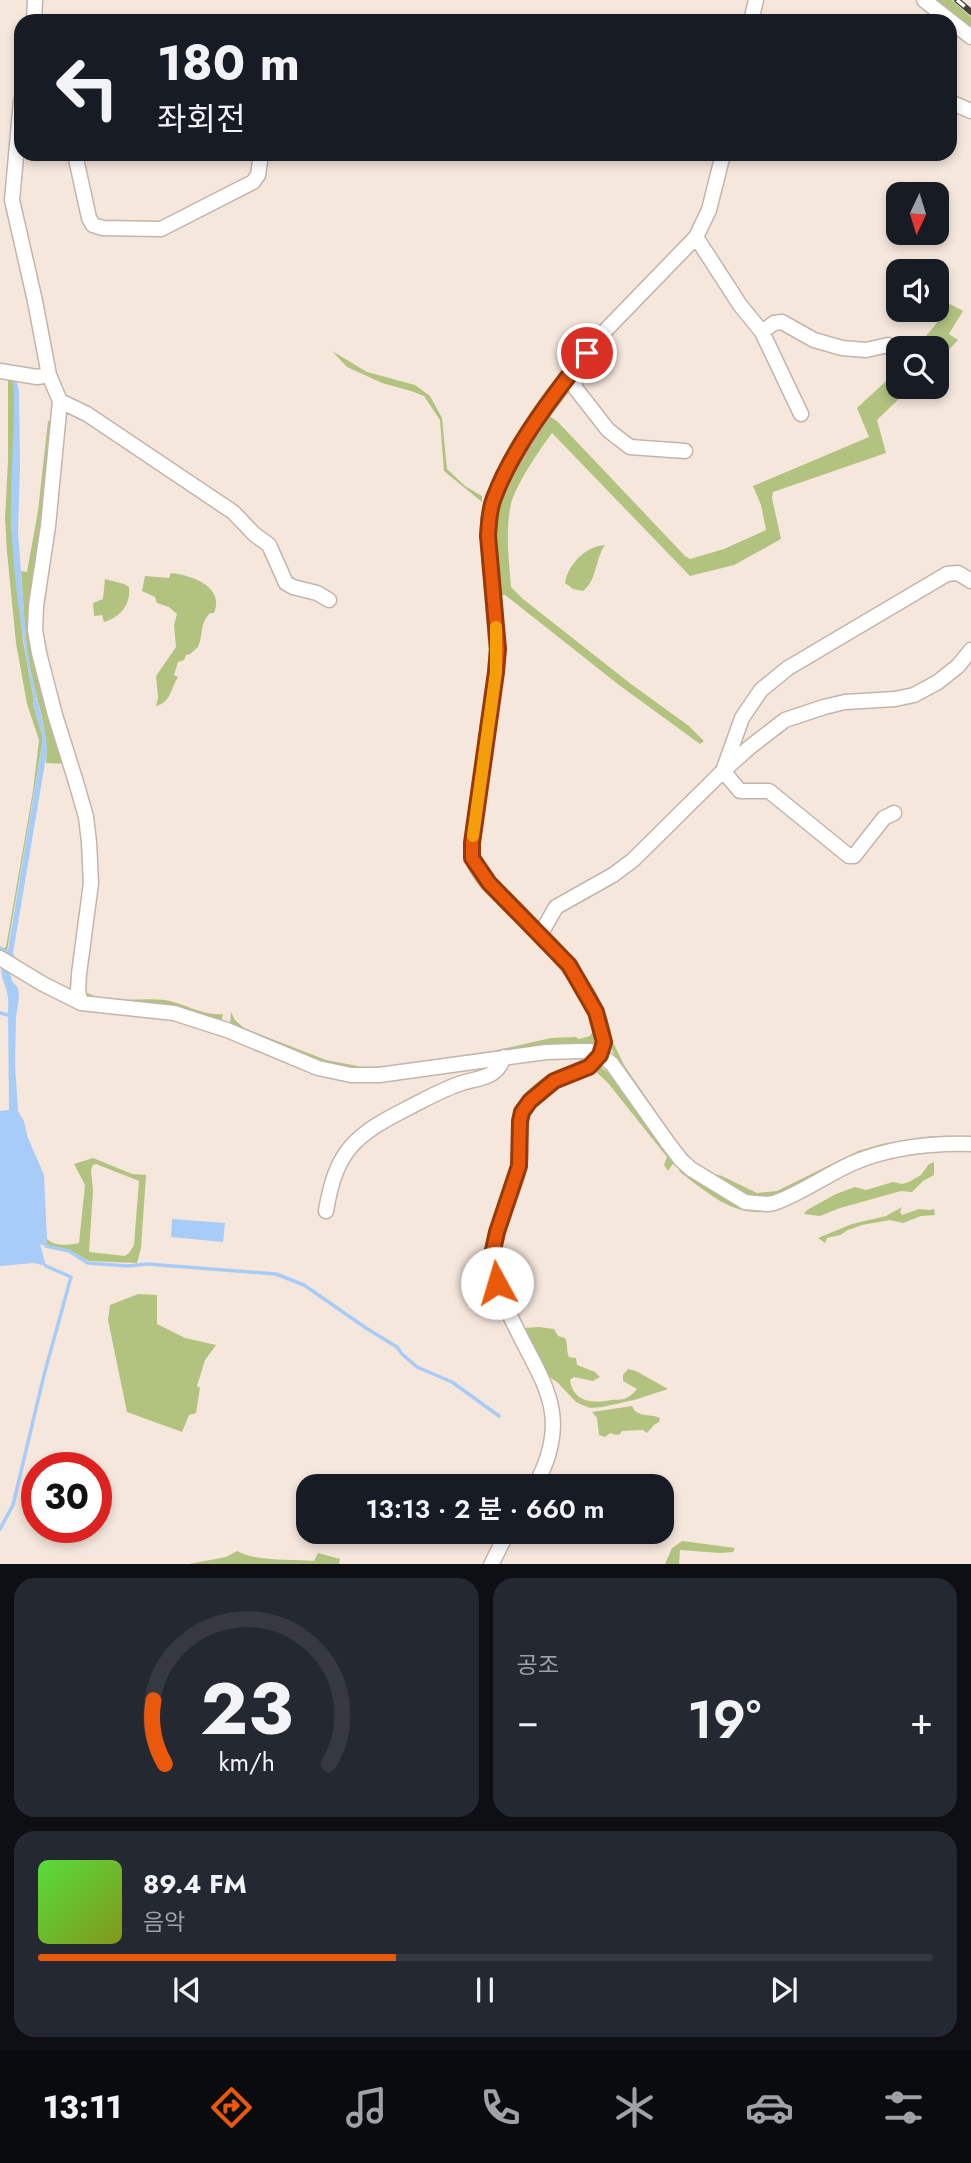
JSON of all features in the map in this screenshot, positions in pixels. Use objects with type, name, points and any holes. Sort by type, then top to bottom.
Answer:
[{"type":"street","points":[[924,0],[942,14]]},
{"type":"street","points":[[957,26],[971,37]]},
{"type":"street","points":[[16,161],[12,200],[36,301],[49,375],[60,401],[35,630],[45,681],[86,817],[91,883],[79,974],[78,991],[81,1003]]},
{"type":"street","points":[[76,161],[86,209],[93,225],[103,228],[161,229],[253,182],[258,175],[260,161]]},
{"type":"street","points":[[541,1474],[550,1454],[553,1409],[541,1375],[512,1321],[503,1298],[496,1276],[493,1250],[519,1166],[522,1112],[530,1101],[554,1081],[589,1067],[600,1055],[604,1042],[596,1012],[569,965],[489,883],[472,858],[498,649],[488,536],[489,518],[494,498],[514,458],[571,373],[604,333],[696,237],[709,210],[721,161]]},
{"type":"street","points":[[696,237],[740,305],[762,332],[800,414]]},
{"type":"street","points":[[762,332],[774,323],[782,322],[814,340],[842,348],[866,350],[886,345]]},
{"type":"street","points":[[0,372],[37,377],[49,375]]},
{"type":"street","points":[[571,373],[576,390],[608,430],[630,447],[685,451]]},
{"type":"street","points":[[60,401],[87,414],[233,512],[269,545],[286,583],[329,600]]},
{"type":"street","points":[[723,771],[742,718],[761,690],[788,668],[947,574],[958,573],[971,581]]},
{"type":"street","points":[[540,935],[556,907],[613,875],[633,860],[723,771],[785,720],[845,702],[914,695],[938,682],[958,666],[971,650]]},
{"type":"street","points":[[723,771],[740,791],[769,791],[849,856],[854,856],[884,818],[894,813]]},
{"type":"street","points":[[0,958],[43,985],[81,1003],[174,1013],[227,1030],[318,1068],[351,1075],[379,1075],[504,1057],[590,1051],[612,1064],[681,1160],[745,1202],[767,1205],[774,1203],[851,1164],[903,1148],[971,1144]]},
{"type":"street","points":[[326,1210],[334,1175],[357,1138],[392,1116],[444,1090],[495,1072],[500,1068],[504,1057]]},
{"type":"street","points":[[491,1564],[501,1544]]},
{"type":"green space","points":[[936,0],[952,0],[971,17],[971,28],[957,14]]},
{"type":"green space","points":[[949,304],[963,311],[949,334],[958,340],[949,349],[949,336],[926,336],[938,322],[949,322]]},
{"type":"green space","points":[[332,351],[367,372],[415,385],[430,396],[442,418],[447,469],[465,486],[482,496],[482,502],[444,471],[440,420],[424,396],[382,383],[347,367]]},
{"type":"green space","points":[[8,377],[13,377],[14,388],[11,523],[23,641],[42,745],[7,951],[0,946],[6,947],[33,791],[39,740],[27,704],[16,643],[7,552],[5,519]]},
{"type":"green space","points":[[886,381],[886,399],[899,399],[877,420],[886,453],[773,492],[781,539],[734,565],[690,576],[552,433],[517,488],[508,525],[511,587],[631,684],[689,726],[704,741],[700,744],[619,685],[505,595],[500,595],[495,545],[497,514],[515,470],[548,415],[558,422],[690,559],[724,549],[766,530],[761,505],[753,486],[869,437],[857,408]]},
{"type":"green space","points":[[56,419],[33,604],[67,764],[46,763],[44,727],[28,655],[21,571],[27,572],[38,511],[48,421]]},
{"type":"green space","points":[[605,545],[594,575],[583,591],[573,589],[565,583],[570,569],[579,557],[591,549]]},
{"type":"green space","points":[[171,573],[188,576],[205,584],[215,596],[216,604],[214,613],[210,613],[204,621],[198,647],[178,662],[174,675],[178,677],[170,694],[165,702],[156,706],[156,676],[176,647],[174,625],[177,614],[169,607],[157,603],[155,597],[142,591],[145,576],[169,578]]},
{"type":"green space","points":[[105,579],[124,584],[129,587],[129,593],[123,609],[104,622],[102,615],[94,616],[93,603],[103,599]]},
{"type":"green space","points":[[573,984],[589,1006],[599,1041],[589,1047],[376,1072],[334,1068],[230,1027],[231,1012],[244,1028],[326,1060],[363,1067],[390,1066],[493,1051],[551,1038],[579,1039],[590,1036],[592,1027],[588,1014]]},
{"type":"green space","points":[[84,991],[103,998],[165,1000],[208,1013],[223,1014],[221,1024],[82,998]]},
{"type":"green space","points":[[609,1034],[624,1065],[678,1144],[690,1157],[710,1173],[757,1193],[777,1191],[858,1151],[882,1144],[932,1136],[971,1138],[935,1139],[780,1197],[748,1199],[689,1163],[620,1067],[605,1035]]},
{"type":"green space","points":[[596,1063],[616,1079],[673,1158],[674,1162],[668,1171],[664,1165],[667,1157],[608,1083],[592,1068]]},
{"type":"green space","points":[[93,1158],[132,1174],[146,1175],[141,1248],[137,1263],[89,1261],[69,1250],[46,1245],[47,1239],[58,1244],[79,1243],[85,1185],[74,1164]],"holes":[[[93,1165],[139,1181],[134,1245],[129,1253],[125,1256],[89,1252]]]},
{"type":"green space","points":[[934,1162],[934,1175],[912,1192],[901,1191],[820,1216],[804,1214],[836,1194],[855,1187],[866,1190],[893,1182],[909,1182]]},
{"type":"green space","points":[[683,1167],[766,1207],[769,1211],[744,1211],[732,1207],[679,1171]]},
{"type":"green space","points":[[902,1207],[902,1215],[919,1209],[934,1209],[935,1215],[921,1216],[903,1223],[890,1220],[862,1225],[827,1238],[825,1243],[818,1238],[852,1224],[886,1216]]},
{"type":"green space","points":[[138,1294],[157,1295],[157,1324],[185,1338],[216,1345],[205,1360],[197,1386],[200,1388],[196,1413],[189,1415],[182,1432],[127,1412],[108,1320],[110,1305]]},
{"type":"green space","points":[[523,1328],[554,1329],[558,1336],[565,1338],[569,1357],[576,1358],[577,1365],[595,1372],[600,1377],[593,1381],[574,1377],[570,1380],[575,1393],[585,1400],[604,1401],[630,1396],[637,1389],[623,1381],[623,1375],[628,1369],[668,1389],[602,1407],[590,1408],[580,1404],[543,1373]]},
{"type":"green space","points":[[632,1406],[640,1414],[660,1418],[659,1422],[647,1433],[643,1430],[622,1431],[616,1435],[610,1433],[605,1437],[599,1435],[597,1418],[592,1412]]},
{"type":"green space","points":[[682,1541],[735,1548],[733,1552],[720,1553],[680,1550],[679,1564],[665,1564],[672,1548]]},
{"type":"green space","points":[[237,1551],[254,1557],[274,1559],[314,1561],[318,1553],[340,1559],[339,1564],[189,1564],[226,1557]]},
{"type":"water","points":[[13,376],[16,377],[19,391],[18,532],[26,639],[47,751],[13,953],[16,959],[6,952],[42,735],[33,704],[14,565],[11,520]]},
{"type":"water","points":[[1,964],[10,972],[12,981],[18,988],[15,1065],[18,1111],[44,1175],[47,1239],[46,1246],[40,1244],[46,1266],[34,1263],[0,1266],[0,1111],[9,1110],[8,1002]]},
{"type":"water","points":[[172,1219],[225,1223],[223,1242],[171,1237]]},
{"type":"waterway","points":[[0,948],[6,952]]},
{"type":"waterway","points":[[0,1013],[8,1015]]},
{"type":"waterway","points":[[46,1246],[69,1251],[88,1263],[128,1266],[147,1264],[276,1274],[304,1285],[397,1347],[417,1367],[452,1382],[499,1416]]},
{"type":"waterway","points":[[0,1529],[13,1505],[71,1277],[46,1266]]},
{"type":"railway","points":[[957,0],[971,12]]},
{"type":"slow traffic","points":[[473,836],[496,672],[496,627]]},
{"type":"route","points":[[497,1283],[493,1250],[519,1166],[522,1112],[530,1101],[554,1081],[589,1067],[600,1055],[604,1042],[596,1012],[569,965],[489,883],[472,858],[498,649],[488,536],[489,518],[494,498],[514,458],[546,408],[587,353]]}]
